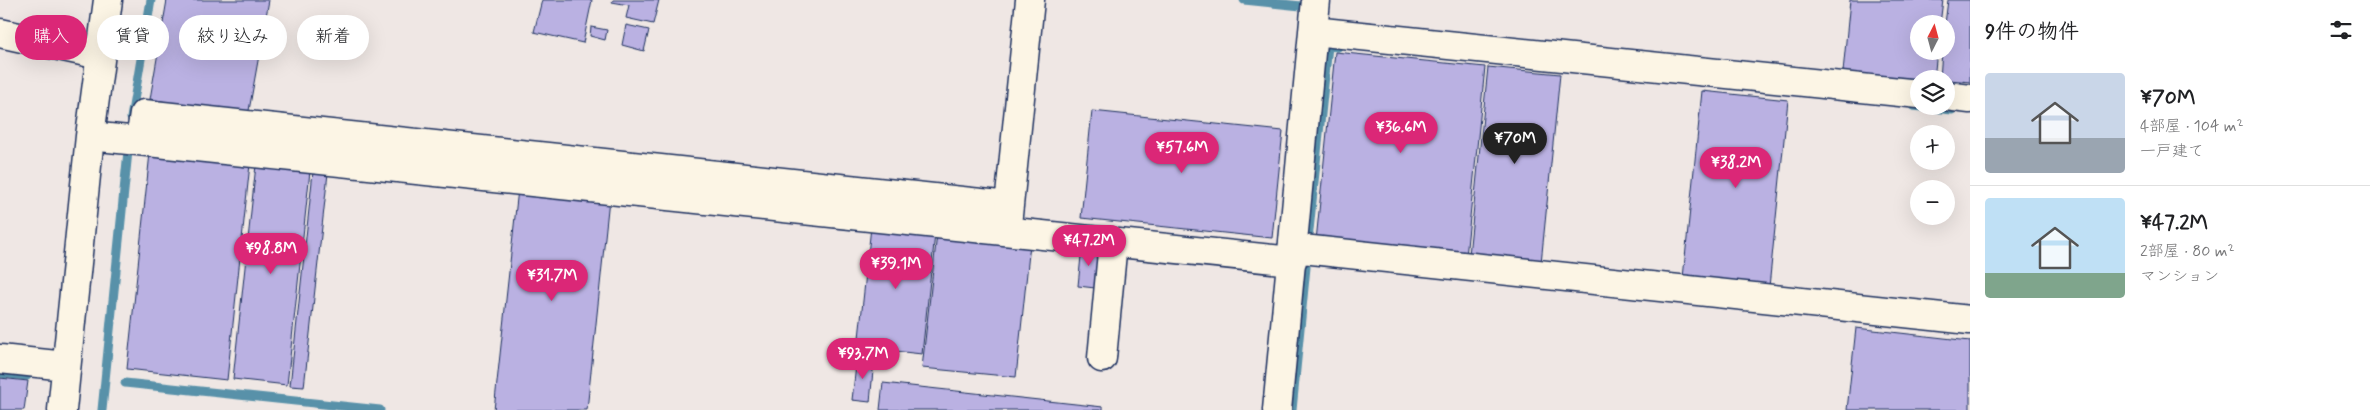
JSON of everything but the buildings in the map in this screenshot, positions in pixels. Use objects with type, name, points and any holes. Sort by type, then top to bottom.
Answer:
[{"type":"street","points":[[106,15],[108,0]]},
{"type":"street","points":[[1008,219],[1030,0]]},
{"type":"street","points":[[1277,410],[1316,0]]},
{"type":"street","points":[[1313,31],[1910,93]]},
{"type":"street","points":[[0,33],[97,53]]},
{"type":"street","points":[[62,410],[99,60]]},
{"type":"street","points":[[1955,97],[1970,99]]},
{"type":"street","points":[[90,136],[1008,219],[1113,242],[1292,254],[1970,320]]},
{"type":"street","points":[[1102,358],[1113,242]]},
{"type":"street","points":[[0,359],[66,366]]},
{"type":"waterway","points":[[131,118],[151,0]]},
{"type":"waterway","points":[[1244,0],[1301,6]]},
{"type":"waterway","points":[[1308,240],[1328,46],[1338,47]]},
{"type":"waterway","points":[[102,410],[128,151]]},
{"type":"waterway","points":[[1292,410],[1306,267]]},
{"type":"waterway","points":[[0,373],[27,376]]},
{"type":"waterway","points":[[125,383],[380,410]]}]
